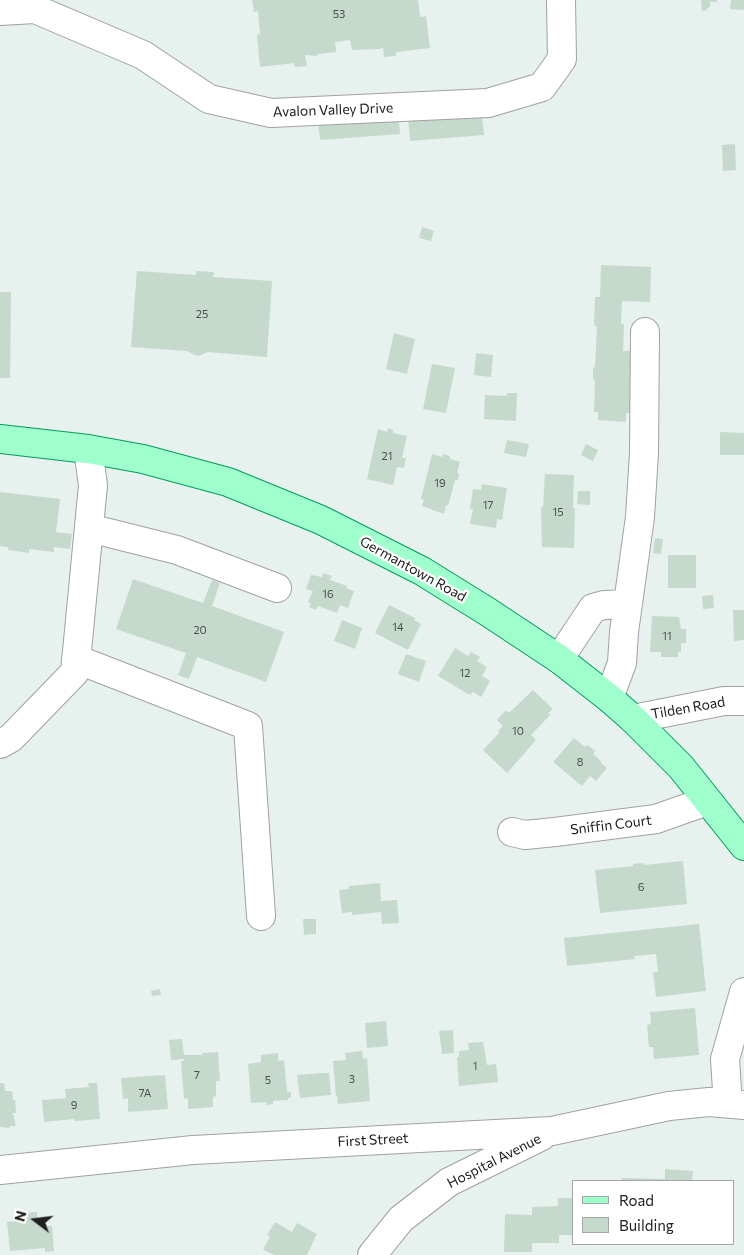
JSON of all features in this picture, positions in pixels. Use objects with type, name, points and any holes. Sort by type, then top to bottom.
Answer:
[{"type":"main road","name":"Germantown Road","points":[[0,439],[88,449],[143,459],[228,482],[321,520],[422,571],[559,658],[633,718],[681,767],[744,846]]},
{"type":"street","name":"Avalon Valley Drive","points":[[14,7],[35,9],[143,55],[209,99],[271,113],[488,103],[542,87],[562,59],[561,0]]},
{"type":"street","points":[[609,698],[622,664],[641,508],[644,453],[645,332]]},
{"type":"street","points":[[0,744],[11,738],[75,672],[93,485],[88,449]]},
{"type":"street","points":[[88,528],[178,550],[277,588]]},
{"type":"street","points":[[559,658],[593,608],[604,604],[628,604]]},
{"type":"street","points":[[76,659],[248,726],[261,916]]},
{"type":"street","name":"Tilden Road","points":[[633,718],[724,701],[744,700]]},
{"type":"street","name":"Sniffin Court","points":[[512,832],[525,835],[656,820],[707,801]]},
{"type":"street","points":[[731,1094],[725,1059],[744,992]]},
{"type":"street","name":"First Street","points":[[0,1170],[193,1150],[552,1131],[731,1094]]},
{"type":"street","name":"Hospital Avenue","points":[[372,1255],[401,1219],[449,1182],[552,1131]]},
{"type":"building","points":[[252,0],[418,0],[420,17],[426,16],[430,48],[396,52],[396,56],[384,57],[383,47],[380,49],[352,50],[350,40],[335,42],[336,52],[318,54],[317,56],[305,55],[307,66],[295,67],[294,63],[260,67],[257,35],[260,34],[258,11],[254,12]]},
{"type":"building","points":[[701,0],[717,0],[717,2],[710,2],[710,7],[702,11]]},
{"type":"building","points":[[731,0],[744,0],[744,10],[730,9]]},
{"type":"building","points":[[481,108],[484,135],[410,141],[408,115]]},
{"type":"building","points":[[398,112],[400,134],[320,140],[318,118]]},
{"type":"building","points":[[735,144],[736,170],[723,171],[722,145]]},
{"type":"building","points":[[422,227],[434,231],[431,241],[419,238]]},
{"type":"building","points":[[601,265],[651,267],[650,302],[622,301],[621,324],[624,324],[623,351],[634,351],[631,413],[626,413],[626,422],[598,420],[598,412],[594,412],[595,381],[593,369],[595,366],[597,326],[594,326],[595,297],[600,297]]},
{"type":"building","points":[[137,271],[196,275],[196,271],[214,272],[213,277],[272,281],[267,357],[208,352],[198,356],[187,351],[131,347]]},
{"type":"building","points":[[0,292],[11,292],[10,378],[0,378]]},
{"type":"building","points":[[394,333],[415,339],[407,374],[386,369]]},
{"type":"building","points":[[476,353],[493,355],[491,377],[474,375]]},
{"type":"building","points":[[432,364],[455,368],[446,413],[423,409]]},
{"type":"building","points":[[507,393],[517,393],[516,421],[484,419],[485,395],[507,396]]},
{"type":"building","points":[[388,428],[393,430],[393,433],[407,436],[402,458],[406,458],[404,468],[397,467],[393,485],[367,479],[378,429],[387,432]]},
{"type":"building","points":[[720,432],[744,433],[744,455],[720,455]]},
{"type":"building","points":[[507,440],[529,444],[526,457],[504,453]]},
{"type":"building","points":[[586,444],[598,450],[593,461],[581,455]]},
{"type":"building","points":[[432,454],[442,457],[443,454],[450,456],[450,459],[460,462],[457,473],[459,474],[458,480],[455,480],[444,514],[422,506],[424,500],[421,499]]},
{"type":"building","points":[[545,474],[574,475],[574,548],[542,547],[541,507],[543,507]]},
{"type":"building","points":[[482,484],[507,488],[502,520],[497,519],[496,528],[470,524],[473,509],[470,509],[473,489],[481,490]]},
{"type":"building","points":[[578,491],[590,491],[590,505],[577,504]]},
{"type":"building","points":[[0,492],[60,499],[56,532],[72,534],[70,549],[54,547],[54,552],[29,549],[29,553],[8,550],[8,547],[0,546]]},
{"type":"building","points":[[655,538],[663,539],[661,554],[653,553]]},
{"type":"building","points":[[668,555],[696,555],[696,588],[668,588]]},
{"type":"building","points":[[323,573],[332,576],[330,580],[347,586],[346,588],[354,591],[348,608],[340,605],[337,613],[318,606],[316,610],[309,607],[311,603],[308,602],[313,591],[306,589],[311,575],[322,577]]},
{"type":"building","points":[[133,579],[203,603],[212,580],[220,583],[212,606],[284,632],[266,682],[197,657],[189,679],[178,675],[186,653],[116,629]]},
{"type":"building","points":[[713,595],[714,608],[703,609],[702,596]]},
{"type":"building","points":[[389,605],[415,618],[414,620],[421,624],[408,650],[375,633]]},
{"type":"building","points":[[733,610],[744,610],[744,640],[734,641]]},
{"type":"building","points":[[652,616],[679,617],[681,629],[686,629],[686,643],[681,643],[681,652],[678,652],[678,657],[661,657],[661,652],[650,652]]},
{"type":"building","points":[[342,620],[362,628],[355,649],[334,641]]},
{"type":"building","points":[[455,648],[468,656],[471,652],[480,657],[477,661],[487,667],[482,676],[490,681],[481,697],[473,692],[470,695],[438,676]]},
{"type":"building","points":[[406,654],[426,661],[419,682],[398,674]]},
{"type":"building","points":[[533,690],[553,709],[548,713],[550,715],[531,735],[536,740],[507,773],[483,750],[503,726],[497,720],[506,710],[509,713]]},
{"type":"building","points":[[574,738],[585,747],[587,745],[596,751],[593,754],[607,768],[596,781],[590,776],[582,786],[553,762]]},
{"type":"building","points":[[683,861],[687,904],[600,913],[595,870],[633,866],[633,864],[644,863],[644,865]]},
{"type":"building","points":[[380,883],[381,901],[397,900],[399,923],[382,924],[381,912],[352,915],[352,912],[342,913],[339,890],[349,889],[349,886]]},
{"type":"building","points":[[303,919],[316,919],[316,934],[304,935]]},
{"type":"building","points":[[699,924],[706,991],[656,997],[653,972],[658,972],[656,954],[634,956],[635,959],[567,966],[564,938]]},
{"type":"building","points":[[160,989],[161,995],[152,996],[151,991]]},
{"type":"building","points":[[695,1008],[699,1055],[654,1059],[653,1047],[649,1047],[647,1025],[651,1024],[650,1012]]},
{"type":"building","points":[[386,1021],[388,1046],[367,1048],[365,1023]]},
{"type":"building","points":[[453,1030],[454,1053],[442,1054],[439,1031]]},
{"type":"building","points":[[182,1039],[184,1055],[202,1055],[202,1053],[218,1052],[220,1081],[216,1081],[216,1096],[213,1097],[213,1107],[188,1109],[188,1098],[184,1099],[181,1061],[184,1061],[184,1059],[171,1060],[169,1040]]},
{"type":"building","points":[[483,1042],[487,1065],[496,1064],[498,1082],[459,1086],[457,1057],[459,1057],[459,1051],[469,1050],[468,1043]]},
{"type":"building","points":[[362,1051],[363,1059],[367,1058],[370,1101],[338,1104],[333,1061],[346,1060],[345,1053]]},
{"type":"building","points":[[278,1053],[278,1061],[284,1060],[287,1092],[291,1092],[291,1098],[273,1101],[273,1104],[266,1105],[266,1102],[251,1103],[248,1064],[261,1062],[261,1055]]},
{"type":"building","points":[[329,1073],[331,1095],[300,1098],[297,1075]]},
{"type":"building","points":[[165,1075],[168,1109],[128,1112],[128,1098],[123,1099],[121,1078]]},
{"type":"building","points":[[0,1083],[4,1083],[5,1091],[12,1091],[13,1100],[15,1100],[16,1113],[13,1113],[16,1126],[10,1126],[10,1128],[0,1127]]},
{"type":"building","points":[[88,1083],[97,1083],[100,1119],[44,1122],[42,1100],[66,1098],[65,1089],[89,1087]]},
{"type":"building","points":[[665,1169],[693,1171],[692,1180],[621,1180],[622,1178],[665,1179]]},
{"type":"building","points":[[558,1198],[572,1198],[572,1235],[559,1235],[559,1243],[532,1243],[532,1252],[504,1252],[505,1214],[532,1215],[532,1207],[558,1206]]},
{"type":"building","points":[[37,1212],[37,1219],[42,1219],[42,1226],[52,1226],[54,1251],[45,1252],[45,1248],[10,1251],[7,1222],[20,1220],[21,1213]]},
{"type":"building","points":[[275,1222],[292,1232],[297,1223],[317,1234],[307,1255],[274,1255],[263,1249],[270,1237],[267,1235]]}]
